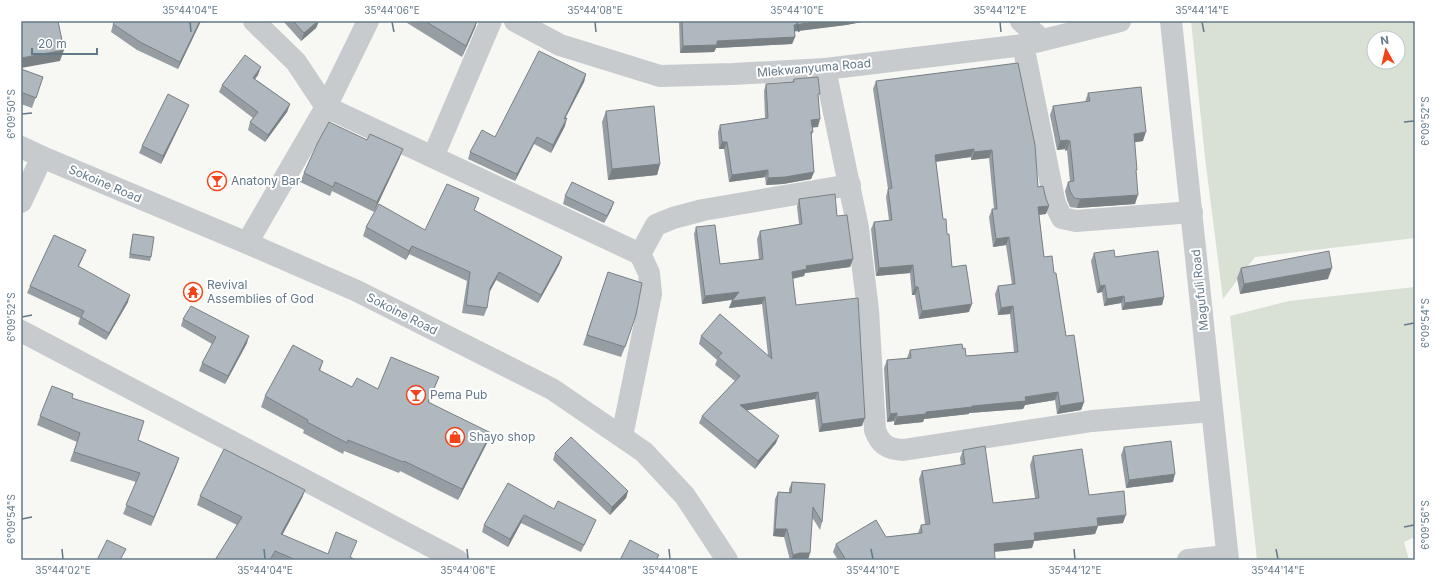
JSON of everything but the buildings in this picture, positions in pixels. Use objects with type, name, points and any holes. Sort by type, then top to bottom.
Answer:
[{"type":"street","points":[[254,21],[296,62],[326,107],[640,254],[649,273],[651,294],[622,436]]},
{"type":"street","points":[[247,243],[326,107],[368,21]]},
{"type":"street","points":[[433,157],[491,21]]},
{"type":"street","name":"Mlekwanyuma Road","points":[[516,21],[560,45],[660,76],[825,69],[1033,42],[1120,21]]},
{"type":"street","points":[[1021,21],[1033,42],[1055,204],[1062,218],[1076,221],[1192,212]]},
{"type":"street","name":"Magufuli Road","points":[[1171,21],[1227,558]]},
{"type":"street","points":[[825,69],[858,228],[868,310],[875,430],[878,439],[885,446],[902,450],[1092,421],[1212,411]]},
{"type":"street","name":"Sokoine Road","points":[[21,147],[357,291],[552,389],[644,452],[685,496],[727,560]]},
{"type":"street","points":[[21,202],[42,157]]},
{"type":"street","points":[[640,254],[656,225],[673,218],[704,210],[850,186]]},
{"type":"street","points":[[21,331],[457,560]]},
{"type":"street","points":[[1188,560],[1227,558]]},
{"type":"shaded area","points":[[1191,21],[1415,21],[1415,238],[1255,257],[1223,299],[1205,158]]},
{"type":"shaded area","points":[[1415,287],[1415,537],[1404,542],[1409,560],[1257,560],[1230,316],[1289,301]]},
{"type":"place","name":"Anatony Bar","points":[[217,181]]},
{"type":"place","name":"Revival Assemblies of God","points":[[193,292]]},
{"type":"place","name":"Pema Pub","points":[[416,395]]},
{"type":"place","name":"Shayo shop","points":[[455,437]]}]
